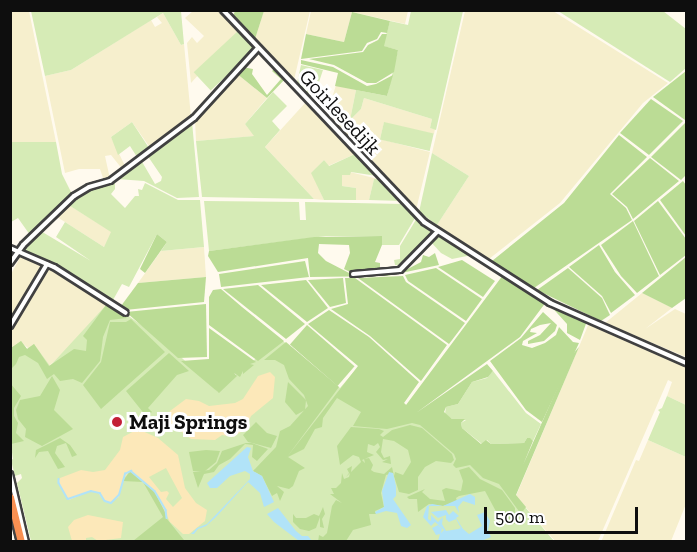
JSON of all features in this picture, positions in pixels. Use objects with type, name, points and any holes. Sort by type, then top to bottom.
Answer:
[{"type":"highway","points":[[10,497],[21,542]]},
{"type":"street","name":"Goirlesedijk","points":[[223,10],[417,217],[550,303],[687,363]]},
{"type":"street","points":[[10,263],[46,221],[74,196],[89,187],[110,181],[194,118],[258,48]]},
{"type":"street","points":[[353,274],[403,269],[438,231]]},
{"type":"street","points":[[10,248],[48,264],[126,313]]},
{"type":"street","points":[[10,326],[48,264]]},
{"type":"street","points":[[10,474],[27,542]]},
{"type":"shaded area","points":[[10,11],[29,11],[56,142],[11,142]]},
{"type":"shaded area","points":[[193,11],[221,11],[239,30],[191,83],[187,43],[192,37],[197,43],[204,36],[185,18]]},
{"type":"shaded area","points":[[264,11],[310,11],[294,80],[255,39]]},
{"type":"shaded area","points":[[311,11],[408,11],[405,24],[352,12],[344,42],[306,34]]},
{"type":"shaded area","points":[[465,11],[553,11],[668,83],[643,103],[560,203],[489,259],[437,225],[469,176],[432,153]]},
{"type":"shaded area","points":[[163,13],[181,45],[184,44],[191,117],[151,149],[132,122],[111,137],[126,168],[123,170],[111,155],[105,156],[110,179],[104,181],[100,169],[79,169],[65,173],[45,76],[71,70],[151,20],[155,27],[162,23],[157,17]]},
{"type":"shaded area","points":[[236,73],[267,98],[245,124],[255,136],[196,141],[195,120]]},
{"type":"shaded area","points":[[336,85],[356,90],[350,120],[361,109],[364,98],[432,119],[430,128],[435,129],[434,134],[384,123],[380,139],[430,152],[416,210],[374,162],[333,122],[337,100],[332,98]]},
{"type":"shaded area","points":[[306,102],[355,154],[328,166],[324,160],[312,173],[324,200],[314,199],[265,147]]},
{"type":"shaded area","points":[[350,172],[378,179],[374,179],[369,200],[356,200],[356,188],[342,186],[342,175]]},
{"type":"shaded area","points":[[67,204],[112,232],[104,247],[54,215]]},
{"type":"shaded area","points":[[204,247],[206,277],[138,283],[161,251]]},
{"type":"shaded area","points":[[22,254],[42,263],[43,268],[11,323],[11,274]]},
{"type":"shaded area","points":[[49,268],[109,301],[84,336],[49,366],[21,342],[11,348],[11,331]]},
{"type":"shaded area","points":[[642,293],[672,308],[645,329],[675,309],[686,314],[686,357],[605,323]]},
{"type":"shaded area","points":[[589,323],[686,364],[686,405],[667,396],[672,382],[668,380],[598,541],[555,541],[516,496]]},
{"type":"shaded area","points":[[648,440],[686,457],[686,504],[671,541],[601,542],[636,460],[639,461]]},
{"type":"green space","points":[[31,11],[181,11],[184,44],[181,45],[163,13],[71,70],[45,76]]},
{"type":"green space","points":[[235,11],[264,11],[255,39],[233,16]]},
{"type":"green space","points":[[411,11],[463,11],[436,130],[430,128],[432,119],[364,98],[361,109],[350,120],[356,90],[387,96],[398,50],[383,46],[390,21],[408,25]]},
{"type":"green space","points":[[558,11],[663,11],[686,29],[686,68],[670,82]]},
{"type":"green space","points":[[352,12],[390,21],[387,33],[381,32],[377,39],[367,43],[362,51],[301,59],[306,34],[344,42]]},
{"type":"green space","points":[[239,30],[256,48],[211,91],[194,72]]},
{"type":"green space","points":[[382,34],[387,34],[384,46],[398,50],[394,72],[376,83],[367,83],[334,65],[309,59],[363,52]]},
{"type":"green space","points":[[301,60],[333,67],[367,86],[393,75],[387,96],[335,86],[338,73],[301,64]]},
{"type":"green space","points":[[301,65],[323,70],[319,82],[314,81],[309,95],[297,83]]},
{"type":"green space","points":[[242,67],[253,69],[252,74],[267,95],[281,79],[272,71],[275,68],[285,79],[267,98],[236,73]]},
{"type":"green space","points":[[686,71],[686,118],[685,120],[653,97]]},
{"type":"green space","points":[[273,92],[287,106],[272,121],[280,130],[265,147],[314,199],[202,197],[196,141],[254,136],[245,124]]},
{"type":"green space","points":[[651,99],[683,121],[649,155],[620,133]]},
{"type":"green space","points":[[132,122],[149,148],[137,157],[130,146],[118,155],[111,137]]},
{"type":"green space","points":[[192,122],[199,197],[177,198],[144,181],[117,179],[141,160],[155,184],[161,181],[162,177],[147,155]]},
{"type":"green space","points":[[384,122],[434,133],[430,151],[380,140]]},
{"type":"green space","points":[[685,123],[686,175],[681,180],[651,157]]},
{"type":"green space","points":[[619,135],[647,157],[610,194],[626,208],[632,220],[534,288],[492,261],[564,203]]},
{"type":"green space","points":[[11,142],[56,142],[62,174],[73,196],[30,235],[18,218],[11,222]]},
{"type":"green space","points":[[432,153],[469,176],[437,225],[419,212]]},
{"type":"green space","points":[[355,154],[377,176],[351,172],[350,175],[342,175],[342,186],[356,188],[356,200],[324,200],[311,173],[324,160],[329,166]]},
{"type":"green space","points":[[650,158],[679,181],[633,219],[627,207],[612,194]]},
{"type":"green space","points":[[374,179],[380,179],[401,201],[369,200]]},
{"type":"green space","points":[[683,181],[686,185],[686,236],[660,200]]},
{"type":"green space","points":[[115,182],[115,189],[111,194],[125,208],[135,196],[139,196],[138,189],[142,190],[145,183],[178,200],[200,200],[204,247],[161,251],[167,242],[157,234],[129,287],[122,284],[113,300],[22,250],[39,230],[91,261],[56,237],[65,222],[104,247],[111,232],[67,204],[83,191]]},
{"type":"green space","points":[[204,201],[299,202],[300,220],[306,220],[305,202],[403,204],[415,218],[399,245],[382,245],[382,236],[326,236],[209,251]]},
{"type":"green space","points":[[658,201],[686,239],[686,255],[660,275],[634,221]]},
{"type":"green space","points":[[417,218],[435,231],[434,234],[402,266],[395,265],[394,260],[400,259],[400,246]]},
{"type":"green space","points":[[633,221],[659,276],[637,293],[621,276],[601,245]]},
{"type":"green space","points":[[437,233],[472,255],[452,259],[441,253],[430,241]]},
{"type":"green space","points":[[157,234],[167,242],[145,273],[140,269]]},
{"type":"green space","points":[[382,236],[382,245],[375,262],[380,263],[380,271],[352,273],[344,269],[350,253],[349,245],[319,244],[318,253],[326,261],[353,275],[402,272],[421,262],[423,255],[429,257],[435,253],[439,265],[387,276],[310,277],[308,258],[218,272],[208,256],[209,251],[314,237]]},
{"type":"green space","points":[[599,245],[615,272],[635,295],[611,313],[602,296],[569,267]]},
{"type":"green space","points":[[686,257],[686,298],[672,308],[642,293]]},
{"type":"green space","points":[[462,260],[495,281],[483,297],[438,267]]},
{"type":"green space","points":[[305,261],[309,277],[221,287],[219,274]]},
{"type":"green space","points":[[436,268],[482,299],[466,321],[408,281],[405,275]]},
{"type":"green space","points":[[568,268],[602,298],[610,315],[601,321],[537,290]]},
{"type":"green space","points":[[503,275],[546,302],[520,337],[416,413],[487,364],[493,371],[488,377],[472,382],[458,404],[446,407],[444,412],[452,419],[465,419],[461,423],[462,428],[481,444],[486,440],[491,444],[524,443],[527,438],[530,438],[533,441],[523,465],[572,355],[579,347],[516,495],[526,507],[521,514],[499,484],[483,478],[470,465],[456,468],[453,465],[456,459],[454,454],[420,425],[412,423],[387,429],[353,426],[361,412],[337,398],[323,418],[322,427],[315,429],[304,449],[288,457],[305,468],[299,471],[293,486],[289,489],[277,486],[284,492],[280,501],[277,493],[272,496],[262,476],[253,471],[276,447],[280,431],[290,426],[308,406],[304,395],[289,379],[284,365],[275,360],[264,360],[286,342],[339,387],[287,457],[358,366],[308,324],[329,310],[369,337],[419,382],[404,403],[406,405]]},
{"type":"green space","points":[[403,276],[406,282],[465,323],[449,344],[358,278]]},
{"type":"green space","points":[[206,277],[204,302],[125,310],[121,306],[138,283]]},
{"type":"green space","points":[[343,278],[346,303],[330,307],[308,280]]},
{"type":"green space","points":[[345,278],[355,278],[447,345],[421,381],[370,336],[331,309],[348,304]]},
{"type":"green space","points":[[306,280],[328,308],[307,322],[261,285]]},
{"type":"green space","points":[[258,285],[305,324],[286,339],[223,289]]},
{"type":"green space","points":[[221,289],[284,341],[258,361],[209,325],[209,297],[213,290]]},
{"type":"green space","points":[[109,301],[127,318],[110,320],[103,337],[100,361],[82,383],[73,379],[60,381],[54,374],[47,379],[38,363],[25,355],[19,357],[11,369],[11,348],[21,341],[27,349],[34,344],[49,366],[74,349],[86,351],[87,340],[83,336]]},
{"type":"green space","points":[[109,302],[165,342],[218,392],[245,366],[283,341],[340,388],[359,366],[514,494],[554,541],[31,541],[17,483],[22,478],[21,474],[15,476],[11,460],[13,459],[11,348],[21,341],[27,349],[34,344],[50,366]]},
{"type":"green space","points":[[548,303],[587,321],[580,340],[567,333],[567,324]]},
{"type":"green space","points":[[206,304],[207,357],[178,358],[126,312]]},
{"type":"green space","points":[[543,312],[557,325],[555,331],[544,341],[528,344],[528,341],[540,335],[551,323],[540,325],[531,329],[530,332],[537,333],[523,341],[522,345],[532,348],[545,343],[556,335],[559,327],[573,342],[579,343],[542,422],[526,410],[490,361],[521,338]]},
{"type":"green space","points":[[131,319],[165,352],[101,409],[83,385],[101,362],[110,322],[126,322]]},
{"type":"green space","points":[[307,325],[355,366],[337,386],[290,345]]},
{"type":"green space","points":[[209,328],[256,362],[250,364],[254,365],[243,374],[243,371],[240,377],[234,373],[237,376],[219,393],[181,361],[209,359]]},
{"type":"green space","points":[[169,353],[189,371],[177,375],[148,408],[152,412],[146,416],[126,391]]},
{"type":"green space","points":[[493,371],[526,413],[541,424],[533,441],[527,438],[524,443],[491,444],[487,440],[482,444],[462,428],[461,423],[466,420],[452,419],[445,414],[446,407],[458,404],[472,382],[487,378]]},
{"type":"green space","points":[[52,376],[60,390],[54,410],[73,429],[42,446],[25,437],[26,429],[18,419],[16,410],[20,400],[40,396]]},
{"type":"green space","points":[[288,382],[306,400],[305,410],[296,415],[285,402]]},
{"type":"green space","points":[[10,383],[21,396],[14,408],[14,416],[18,423],[16,433],[24,441],[11,444]]},
{"type":"green space","points":[[667,396],[686,405],[686,457],[648,440],[660,412],[658,410],[662,408]]},
{"type":"green space","points":[[256,422],[267,433],[277,436],[271,448],[248,442],[243,435]]},
{"type":"green space","points":[[410,425],[422,428],[452,454],[454,460],[451,463],[436,461],[425,467],[418,477],[418,490],[409,494],[399,492],[393,473],[386,475],[381,493],[384,507],[375,511],[376,514],[369,514],[371,525],[353,530],[346,541],[318,542],[319,535],[323,537],[327,533],[332,506],[336,500],[342,503],[330,494],[334,494],[331,488],[336,488],[341,483],[342,473],[344,479],[349,477],[350,473],[346,477],[349,473],[347,469],[352,466],[351,472],[361,462],[359,457],[353,455],[340,465],[337,446],[351,427],[379,429],[384,431],[380,435],[383,437],[392,430]],"holes":[[[383,439],[394,441],[408,450],[411,462],[403,475],[395,472],[394,476],[392,467],[384,474],[374,472],[371,470],[373,465],[369,458],[365,459],[374,455],[367,452],[368,444],[374,446],[378,443],[380,447],[376,452],[383,460],[388,459],[382,462],[391,464],[390,456],[384,458],[381,452]]]},
{"type":"green space","points":[[60,438],[70,445],[77,455],[72,457],[66,443],[57,446],[55,453],[65,467],[58,469],[48,451],[39,452],[35,458],[36,450]]},
{"type":"green space","points":[[246,443],[268,449],[257,461],[252,457],[253,445],[245,444],[230,459],[219,465],[214,472],[204,474],[198,488],[193,472],[209,470],[217,463],[222,451]]},
{"type":"green space","points":[[220,451],[216,462],[205,471],[193,471],[189,452]]},
{"type":"green space","points":[[469,467],[480,479],[502,490],[515,508],[515,524],[496,522],[499,517],[485,491],[459,496],[456,498],[457,501],[443,506],[429,504],[418,512],[417,499],[407,497],[425,489],[422,492],[430,499],[445,501],[442,490],[446,488],[461,491],[463,481],[459,470]]},
{"type":"green space","points":[[130,471],[155,491],[167,519],[184,540],[133,541],[163,517],[143,482],[123,481]]},
{"type":"green space","points":[[323,507],[324,528],[320,527],[320,517],[316,528],[309,531],[300,529],[293,522],[293,514],[296,518],[306,518],[314,514],[319,516]]},
{"type":"sand","points":[[270,372],[275,377],[273,398],[251,416],[244,430],[233,437],[222,435],[215,440],[191,439],[166,420],[170,411],[186,399],[199,401],[209,406],[235,403],[243,399],[258,376]]},
{"type":"sand","points":[[138,429],[158,438],[178,455],[185,488],[196,503],[207,510],[205,521],[189,534],[183,534],[170,522],[155,492],[130,471],[124,478],[119,497],[110,503],[105,502],[98,493],[91,491],[69,500],[58,483],[60,478],[81,470],[93,472],[105,470],[120,450],[123,437]],"holes":[[[166,468],[182,498],[173,507],[166,499],[169,493],[161,492],[149,477]]]},
{"type":"sand","points":[[88,515],[123,522],[121,538],[98,541],[92,537],[86,538],[86,541],[72,541],[68,527],[74,520]]},
{"type":"water","points":[[247,447],[251,448],[248,457],[253,471],[262,476],[274,502],[264,507],[260,493],[248,482],[216,517],[206,526],[191,534],[197,528],[207,524],[250,479],[250,474],[245,471],[230,476],[217,488],[210,488],[207,483]]},
{"type":"water","points":[[389,472],[393,473],[396,486],[396,496],[393,499],[411,525],[407,528],[401,526],[397,513],[386,511],[376,514],[375,512],[384,507],[382,491]]},
{"type":"water","points":[[470,494],[475,497],[475,505],[463,501],[458,507],[459,513],[455,506],[443,506]]},
{"type":"water","points":[[432,504],[443,506],[429,506],[428,519],[431,521],[431,515],[438,522],[443,517],[442,524],[446,531],[461,528],[456,519],[449,522],[446,515],[438,518],[431,512],[446,510],[449,515],[453,511],[459,516],[456,518],[463,529],[469,534],[482,526],[477,515],[485,512],[490,521],[488,530],[491,537],[481,541],[438,541],[440,534],[436,535],[432,528],[438,525],[442,529],[441,533],[444,530],[435,522],[431,526],[423,517],[427,506]]},
{"type":"water","points":[[278,508],[296,531],[302,536],[308,536],[312,541],[299,541],[274,522],[267,514]]},
{"type":"waterway","points":[[59,479],[68,499],[91,491],[100,493],[105,501],[111,503],[119,495],[125,474],[131,471],[155,491],[166,510],[167,518]]},
{"type":"place","name":"Maji Springs","points":[[117,422]]}]
